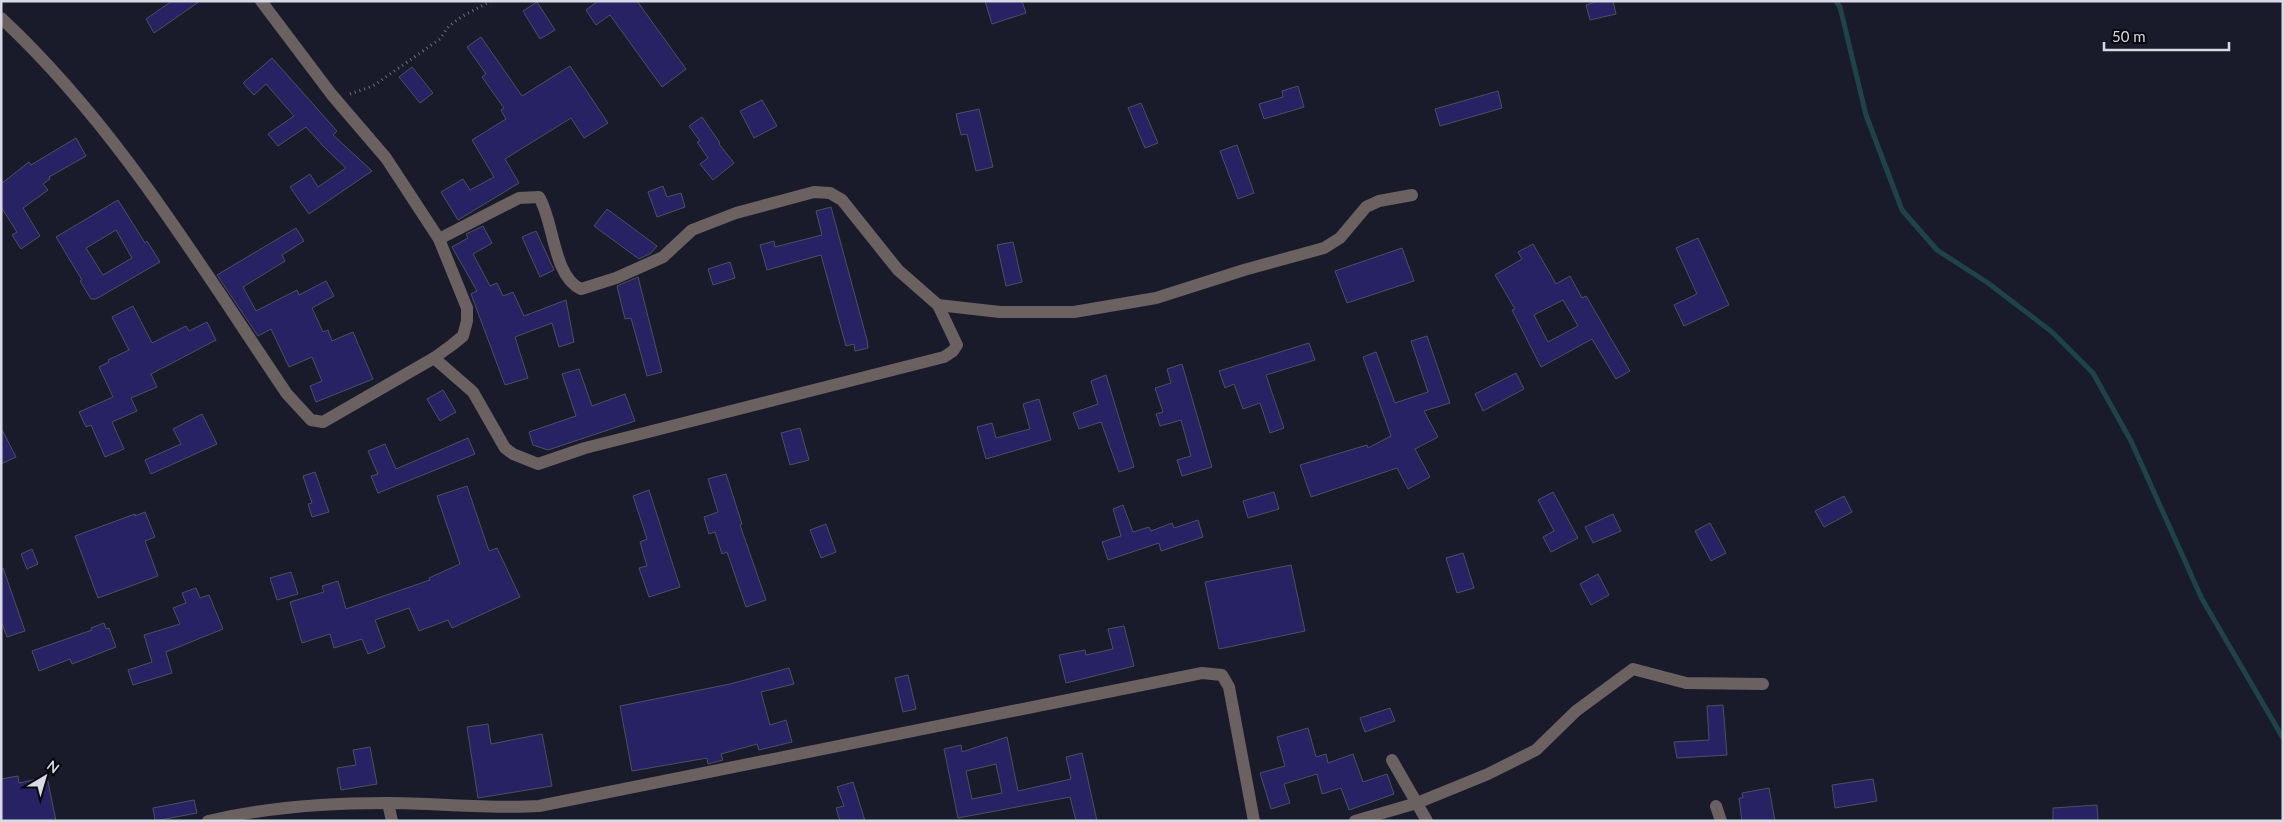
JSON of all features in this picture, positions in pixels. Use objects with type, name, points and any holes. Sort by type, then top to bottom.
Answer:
[{"type":"street","points":[[1,18],[63,81],[116,145],[287,394],[311,420],[323,422],[434,358],[463,336],[467,321],[467,308],[439,239],[386,158],[332,95],[261,1]]},
{"type":"street","points":[[434,358],[473,392],[505,448],[513,454],[538,464],[585,448],[944,357],[957,346],[938,305],[898,270],[842,200],[830,193],[814,192],[736,213],[692,230],[663,258],[616,278],[581,289],[570,281],[553,244],[546,209],[539,198],[519,198],[439,239]]},
{"type":"street","points":[[938,305],[1000,312],[1074,312],[1156,298],[1244,270],[1324,248],[1340,238],[1366,208],[1379,201],[1412,195]]},
{"type":"street","points":[[1355,821],[1417,803],[1488,774],[1536,750],[1576,711],[1633,669],[1686,683],[1763,684]]},
{"type":"street","points":[[208,821],[313,804],[388,803],[511,808],[539,806],[1202,673],[1222,675],[1229,688],[1254,821]]},
{"type":"street","points":[[1392,760],[1427,821]]},
{"type":"street","points":[[388,803],[392,821]]},
{"type":"street","points":[[1716,806],[1721,821]]},
{"type":"path","points":[[332,95],[354,94],[373,86],[440,39],[449,26],[461,17],[490,1]]},
{"type":"building","points":[[172,1],[200,1],[154,33],[146,19]]},
{"type":"building","points":[[598,1],[637,1],[686,69],[662,87],[610,15],[596,25],[586,10]]},
{"type":"building","points":[[985,1],[1022,1],[1026,13],[992,24]]},
{"type":"building","points":[[1599,1],[1613,1],[1616,14],[1590,20],[1586,5]]},
{"type":"building","points":[[537,2],[555,30],[540,39],[523,11]]},
{"type":"building","points":[[481,37],[522,96],[570,66],[608,123],[584,138],[571,118],[505,159],[519,183],[458,220],[441,192],[463,179],[470,190],[494,177],[472,140],[506,119],[501,110],[504,108],[482,77],[486,74],[467,47]]},
{"type":"building","points":[[272,58],[337,131],[333,135],[372,171],[309,214],[290,187],[310,174],[318,187],[346,168],[306,127],[278,146],[268,134],[294,116],[266,84],[254,95],[243,83]]},
{"type":"building","points":[[412,67],[433,93],[420,103],[399,77]]},
{"type":"building","points":[[1298,86],[1304,107],[1264,119],[1259,104],[1283,97],[1282,91]]},
{"type":"building","points":[[1498,91],[1502,108],[1440,126],[1435,109]]},
{"type":"building","points":[[762,100],[777,126],[754,138],[740,111]]},
{"type":"building","points":[[1141,103],[1158,143],[1145,148],[1128,108]]},
{"type":"building","points":[[979,109],[993,167],[976,171],[967,134],[961,135],[956,114]]},
{"type":"building","points":[[702,117],[734,163],[713,180],[700,164],[708,158],[697,142],[700,141],[689,126]]},
{"type":"building","points":[[76,138],[86,156],[49,177],[50,179],[43,184],[48,190],[23,208],[40,236],[21,249],[12,235],[17,232],[1,207],[1,184],[29,162],[31,165]]},
{"type":"building","points":[[1237,145],[1254,193],[1238,199],[1220,151]]},
{"type":"building","points":[[663,186],[667,197],[681,193],[685,207],[657,217],[648,192]]},
{"type":"building","points":[[118,200],[145,243],[147,241],[160,262],[96,299],[91,299],[80,281],[82,280],[56,237]],"holes":[[[116,230],[132,258],[103,275],[86,248]]]},
{"type":"building","points":[[831,207],[867,340],[868,348],[855,351],[854,344],[846,346],[821,255],[767,270],[760,245],[774,241],[775,247],[822,235],[816,211]]},
{"type":"building","points":[[607,209],[657,246],[651,253],[639,259],[594,226]]},
{"type":"building","points":[[483,226],[492,243],[473,254],[490,286],[497,283],[503,296],[513,292],[524,316],[566,300],[574,342],[559,347],[552,323],[515,337],[528,378],[505,385],[471,294],[477,291],[452,247],[468,238],[466,234]]},
{"type":"building","points":[[296,228],[304,241],[282,255],[285,261],[243,287],[256,311],[297,290],[299,295],[326,281],[334,296],[312,308],[323,332],[328,330],[332,341],[353,332],[373,379],[316,402],[310,386],[322,381],[312,357],[289,367],[271,329],[258,336],[217,275]]},
{"type":"building","points":[[536,231],[554,270],[540,277],[522,237]]},
{"type":"building","points":[[1698,238],[1729,305],[1684,326],[1674,305],[1697,294],[1676,248]]},
{"type":"building","points":[[1013,242],[1022,282],[1006,286],[997,245]]},
{"type":"building","points":[[1533,244],[1556,284],[1570,276],[1582,298],[1586,296],[1630,371],[1616,379],[1592,339],[1541,367],[1512,310],[1515,309],[1495,275],[1522,259],[1518,252]],"holes":[[[1563,300],[1578,326],[1548,342],[1534,315]]]},
{"type":"building","points":[[1402,248],[1414,281],[1347,303],[1335,271]]},
{"type":"building","points":[[730,262],[735,278],[713,285],[708,269]]},
{"type":"building","points":[[638,277],[662,372],[647,376],[631,318],[625,319],[617,286]]},
{"type":"building","points":[[133,306],[152,343],[186,326],[189,331],[207,322],[216,340],[151,374],[157,387],[131,398],[137,411],[112,422],[124,449],[105,457],[91,425],[86,427],[79,412],[113,397],[99,367],[109,362],[108,360],[129,350],[112,317]]},
{"type":"building","points":[[1427,336],[1450,403],[1424,411],[1438,437],[1415,449],[1430,477],[1408,489],[1397,468],[1311,497],[1300,465],[1367,445],[1368,448],[1391,436],[1363,357],[1376,352],[1395,403],[1428,392],[1411,341]]},
{"type":"building","points":[[1309,343],[1315,360],[1266,375],[1284,428],[1270,433],[1260,403],[1243,409],[1234,384],[1225,388],[1219,371]]},
{"type":"building","points":[[1182,364],[1212,467],[1182,476],[1177,460],[1191,456],[1181,420],[1160,426],[1156,414],[1163,412],[1155,388],[1171,383],[1167,369]]},
{"type":"building","points":[[579,369],[592,406],[625,394],[635,421],[548,450],[533,445],[529,432],[576,416],[562,374]]},
{"type":"building","points":[[1516,373],[1524,389],[1483,411],[1475,394]]},
{"type":"building","points":[[1106,375],[1134,467],[1119,472],[1101,422],[1079,429],[1073,413],[1098,404],[1091,381]]},
{"type":"building","points":[[443,390],[456,412],[440,421],[427,399]]},
{"type":"building","points":[[1039,399],[1051,440],[986,459],[977,427],[992,423],[996,438],[1030,429],[1023,404]]},
{"type":"building","points":[[202,414],[217,444],[151,474],[145,460],[181,444],[173,429]]},
{"type":"building","points":[[1,428],[16,457],[1,464]]},
{"type":"building","points":[[800,428],[809,460],[790,465],[781,433]]},
{"type":"building","points":[[468,438],[475,454],[378,493],[371,476],[378,474],[368,451],[385,444],[396,469]]},
{"type":"building","points":[[315,472],[329,512],[312,517],[308,504],[312,503],[303,476]]},
{"type":"building","points":[[726,474],[742,524],[740,525],[766,600],[746,607],[727,552],[722,554],[715,532],[709,534],[704,517],[718,512],[708,479]]},
{"type":"building","points":[[467,486],[489,551],[497,548],[520,597],[452,628],[448,620],[419,631],[409,608],[375,620],[385,647],[368,654],[362,639],[334,648],[330,634],[302,643],[290,602],[324,592],[322,586],[338,581],[346,609],[430,580],[429,578],[460,564],[437,496]]},
{"type":"building","points":[[649,490],[680,587],[649,597],[639,568],[647,566],[640,542],[647,539],[633,496]]},
{"type":"building","points":[[1274,492],[1279,509],[1248,518],[1243,501]]},
{"type":"building","points":[[1553,492],[1578,538],[1551,552],[1543,537],[1554,531],[1538,500]]},
{"type":"building","points":[[1844,496],[1852,512],[1824,527],[1815,511]]},
{"type":"building","points":[[1123,505],[1133,532],[1149,527],[1151,531],[1172,523],[1174,528],[1198,520],[1203,537],[1161,551],[1159,543],[1108,560],[1102,542],[1121,536],[1113,509]]},
{"type":"building","points":[[145,512],[155,537],[145,541],[158,576],[98,598],[75,536]]},
{"type":"building","points":[[1613,514],[1621,531],[1593,543],[1585,527]]},
{"type":"building","points":[[1710,523],[1726,553],[1711,561],[1695,531]]},
{"type":"building","points":[[826,524],[836,552],[821,558],[810,530]]},
{"type":"building","points":[[32,549],[38,564],[27,569],[21,554]]},
{"type":"building","points":[[1463,553],[1474,588],[1457,593],[1446,558]]},
{"type":"building","points":[[1291,565],[1305,631],[1219,649],[1205,582]]},
{"type":"building","points":[[1,568],[3,568],[25,631],[7,637],[1,621]]},
{"type":"building","points":[[291,572],[298,594],[277,600],[270,578]]},
{"type":"building","points":[[1598,574],[1609,595],[1591,605],[1580,584]]},
{"type":"building","points":[[196,588],[200,598],[209,595],[223,629],[166,652],[172,673],[133,685],[128,670],[152,662],[144,635],[180,624],[173,608],[186,603],[182,593]]},
{"type":"building","points":[[104,623],[106,629],[109,628],[116,647],[72,664],[70,659],[39,671],[32,651],[92,630],[91,628]]},
{"type":"building","points":[[1124,626],[1134,666],[1066,683],[1059,655],[1085,650],[1086,655],[1113,649],[1108,629]]},
{"type":"building","points":[[789,668],[794,684],[761,692],[770,725],[786,720],[792,742],[759,750],[757,744],[721,754],[723,760],[708,764],[707,758],[632,771],[620,706],[730,684]]},
{"type":"building","points":[[908,675],[916,709],[903,712],[895,678]]},
{"type":"building","points":[[1723,705],[1727,755],[1677,758],[1674,742],[1709,740],[1707,706]]},
{"type":"building","points":[[1390,708],[1395,721],[1365,732],[1360,718]]},
{"type":"building","points":[[488,724],[491,744],[542,734],[552,786],[478,798],[467,727]]},
{"type":"building","points":[[1308,728],[1316,757],[1326,754],[1328,763],[1353,754],[1363,782],[1387,774],[1394,794],[1349,810],[1341,788],[1322,794],[1317,774],[1284,784],[1290,803],[1271,809],[1260,773],[1285,766],[1277,737]]},
{"type":"building","points":[[1007,737],[1018,791],[1071,779],[1066,757],[1082,753],[1097,821],[1076,821],[1070,797],[958,818],[944,749],[961,745],[962,752]],"holes":[[[996,764],[1002,793],[972,799],[966,771]]]},
{"type":"building","points":[[370,747],[377,784],[341,790],[337,768],[356,765],[353,750]]},
{"type":"building","points":[[18,776],[19,783],[47,777],[56,821],[1,821],[1,779]]},
{"type":"building","points":[[1873,779],[1877,801],[1835,808],[1832,785]]},
{"type":"building","points":[[853,782],[865,821],[840,821],[836,808],[844,806],[837,787]]},
{"type":"building","points":[[1769,788],[1775,821],[1742,821],[1739,798],[1743,798],[1742,793]]},
{"type":"building","points":[[194,800],[197,813],[155,821],[153,808]]},
{"type":"building","points":[[2097,805],[2098,821],[2053,821],[2053,808]]},
{"type":"waterway","points":[[1836,1],[1840,7],[1866,115],[1902,210],[1937,250],[1988,283],[2052,332],[2093,373],[2131,441],[2202,599],[2283,738]]}]
